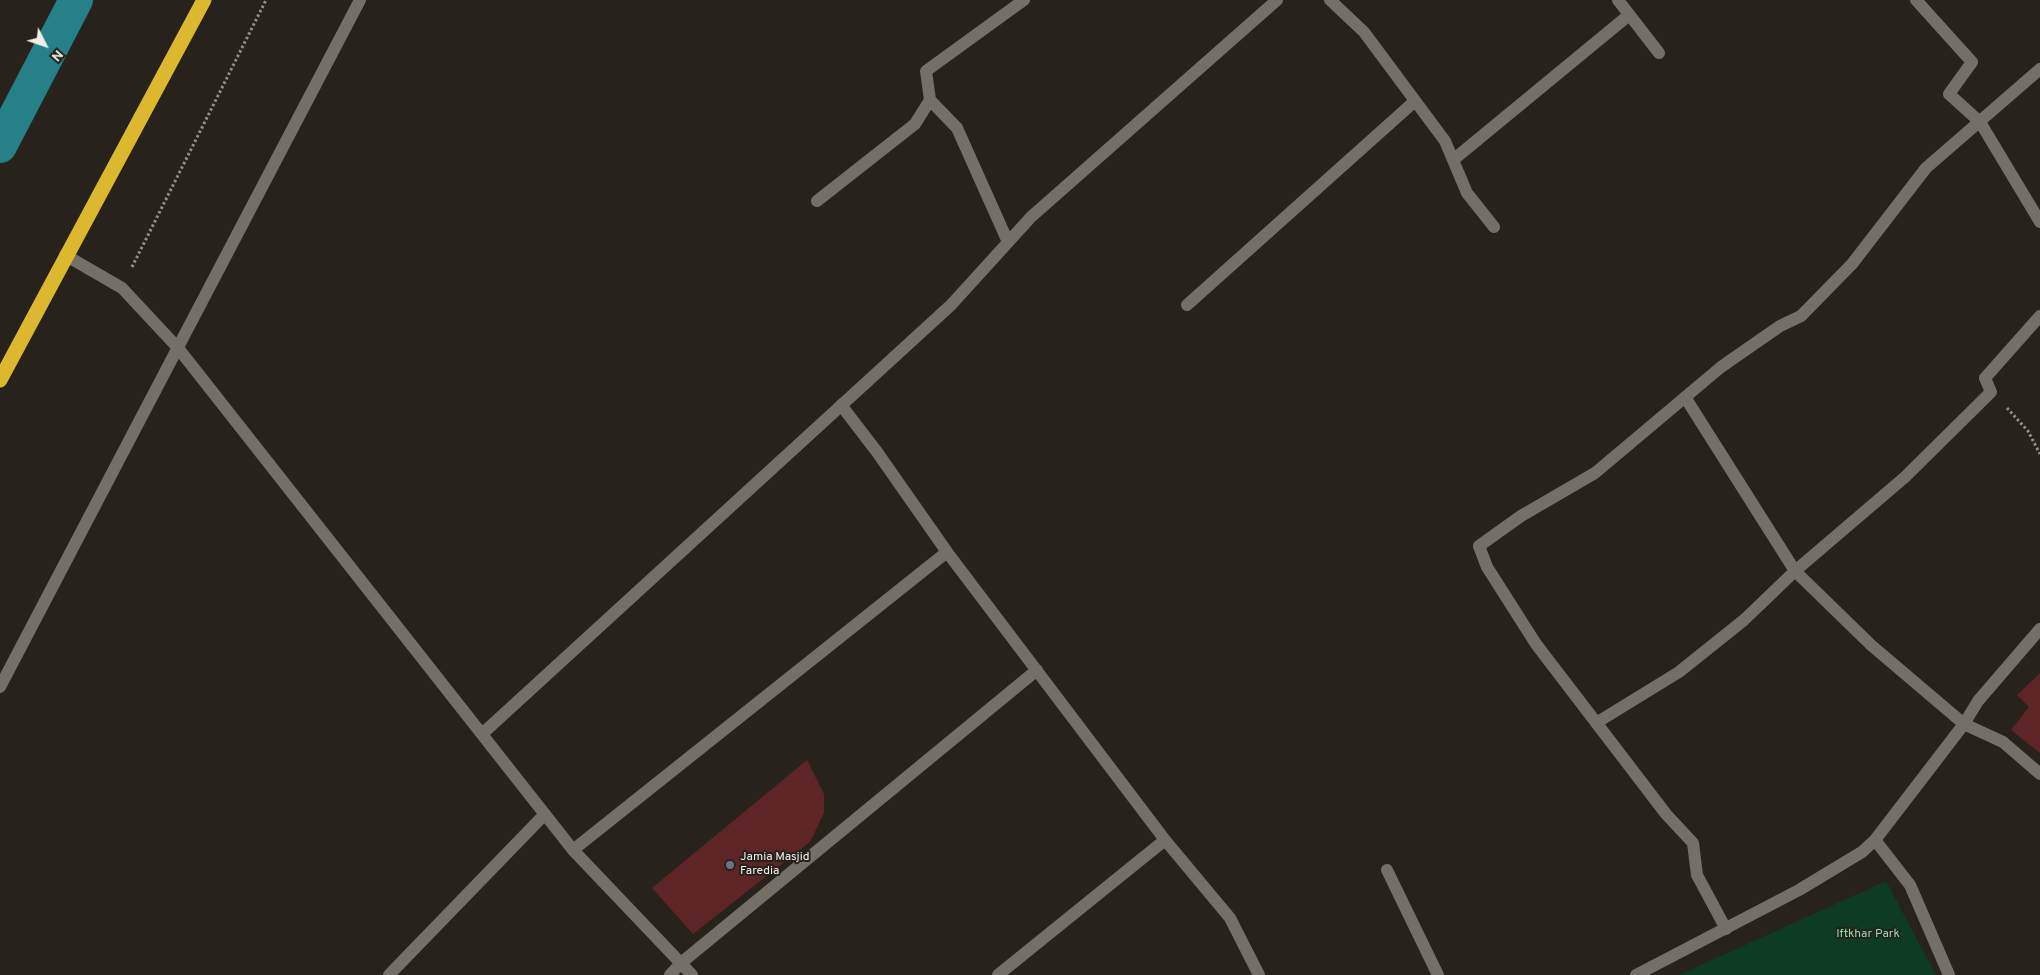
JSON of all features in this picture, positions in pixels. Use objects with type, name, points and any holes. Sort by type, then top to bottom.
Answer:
[{"type":"highway","points":[[0,380],[65,255],[204,0]]},
{"type":"street","points":[[0,688],[360,0]]},
{"type":"street","points":[[1008,242],[957,128],[930,100],[926,72],[1024,0]]},
{"type":"street","points":[[482,734],[951,305],[1031,218],[1277,0]]},
{"type":"street","points":[[1330,0],[1364,32],[1444,141],[1467,193],[1494,227]]},
{"type":"street","points":[[1618,0],[1658,53]]},
{"type":"street","points":[[1916,0],[1972,62],[1949,94],[1980,122],[2040,222]]},
{"type":"street","points":[[1453,160],[1629,15]]},
{"type":"street","points":[[1726,929],[1697,874],[1693,843],[1666,814],[1536,644],[1488,567],[1479,546],[1522,516],[1595,473],[1721,367],[1780,326],[1801,316],[1852,264],[1926,168],[2040,69]]},
{"type":"street","points":[[817,201],[915,124],[930,100]]},
{"type":"street","points":[[1187,305],[1415,101]]},
{"type":"street","points":[[65,255],[122,288],[178,348],[573,850],[692,975]]},
{"type":"street","points":[[1596,723],[1679,672],[1744,620],[1795,571],[1905,477],[1991,392],[1985,378],[2040,316]]},
{"type":"street","points":[[1685,397],[1795,571],[1871,645],[1964,724],[2004,742],[2040,774]]},
{"type":"street","points":[[841,405],[877,452],[947,552],[1165,840],[1230,918],[1259,975]]},
{"type":"street","points":[[573,850],[947,552]]},
{"type":"street","points":[[1636,975],[1799,890],[1862,852],[1875,840],[1964,724],[1978,701],[2040,629]]},
{"type":"street","points":[[670,975],[1037,670]]},
{"type":"street","points":[[389,975],[545,814]]},
{"type":"street","points":[[998,975],[1165,840]]},
{"type":"street","points":[[1875,840],[1910,885],[1949,975]]},
{"type":"street","points":[[1387,870],[1438,975]]},
{"type":"path","points":[[122,288],[266,0]]},
{"type":"path","points":[[1991,392],[2028,431],[2040,454]]},
{"type":"green space","name":"Iftkhar Park","points":[[1886,881],[1936,975],[1679,975]]},
{"type":"building","points":[[2040,673],[2040,753],[2011,730],[2029,707],[2017,695]]},
{"type":"building","name":"Jamia Masjid Faredia","points":[[807,760],[824,794],[824,813],[810,842],[693,934],[652,888]]},
{"type":"waterway","points":[[0,146],[76,0]]},
{"type":"place","name":"Jamia Masjid Faredia","points":[[730,865]]}]
